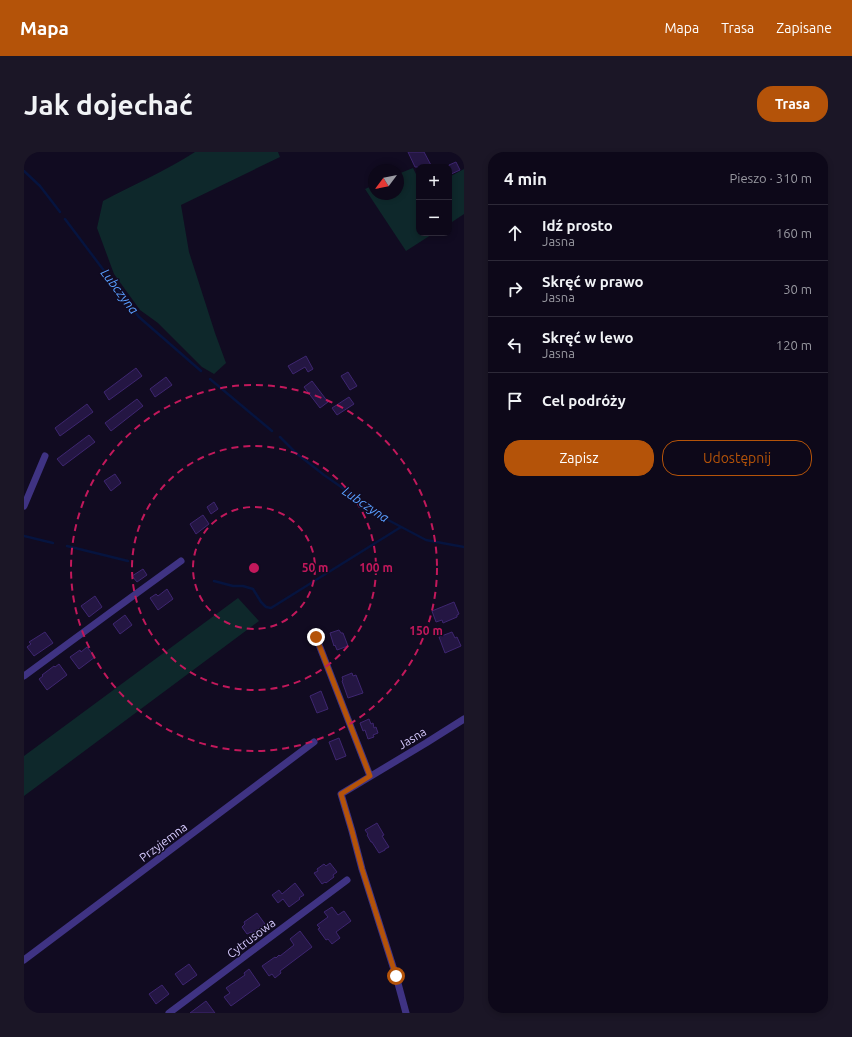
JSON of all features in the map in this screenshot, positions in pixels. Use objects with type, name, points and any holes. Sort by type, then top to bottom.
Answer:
[{"type":"street","points":[[24,506],[46,456]]},
{"type":"street","points":[[24,676],[181,561]]},
{"type":"street","points":[[316,637],[370,776]]},
{"type":"street","name":"Jasna","points":[[406,1013],[362,869],[341,794],[464,719]]},
{"type":"street","name":"Przyjemna","points":[[24,960],[314,742]]},
{"type":"street","name":"Cytrusowa","points":[[169,1013],[347,880]]},
{"type":"green space","points":[[195,152],[278,152],[280,157],[181,205],[189,252],[226,363],[214,374],[202,367],[158,323],[140,310],[114,274],[97,228],[103,201],[161,172]]},
{"type":"green space","points":[[413,168],[416,174],[416,236],[429,236],[406,251],[372,200],[404,200],[404,172]]},
{"type":"green space","points":[[464,169],[464,214],[452,222],[452,200],[452,175]]},
{"type":"green space","points":[[238,598],[259,621],[24,796],[24,756]]},
{"type":"building","points":[[408,152],[424,152],[430,164],[416,164],[415,167]]},
{"type":"building","points":[[456,162],[460,170],[452,174],[451,164]]},
{"type":"building","points":[[306,356],[313,369],[308,372],[305,367],[293,374],[288,366]]},
{"type":"building","points":[[136,368],[142,376],[109,400],[104,392]]},
{"type":"building","points":[[348,372],[357,386],[350,390],[341,376]]},
{"type":"building","points":[[166,377],[172,385],[155,397],[150,389]]},
{"type":"building","points":[[312,381],[328,402],[320,408],[304,387]]},
{"type":"building","points":[[349,397],[354,404],[337,415],[332,408]]},
{"type":"building","points":[[137,399],[143,406],[111,431],[105,423]]},
{"type":"building","points":[[87,404],[93,412],[60,436],[55,428]]},
{"type":"building","points":[[89,435],[95,442],[63,466],[57,459]]},
{"type":"building","points":[[115,474],[121,483],[111,491],[104,481]]},
{"type":"building","points":[[214,502],[218,509],[211,514],[207,507]]},
{"type":"building","points":[[203,515],[209,524],[196,534],[190,524]]},
{"type":"building","points":[[143,569],[147,575],[137,582],[132,576]]},
{"type":"building","points":[[167,589],[173,599],[158,610],[150,598],[156,594],[158,596]]},
{"type":"building","points":[[95,596],[102,607],[89,617],[81,606]]},
{"type":"building","points":[[454,602],[459,614],[457,617],[443,623],[442,620],[436,622],[432,611]]},
{"type":"building","points":[[125,615],[132,625],[120,634],[113,624]]},
{"type":"building","points":[[339,630],[343,633],[348,646],[337,650],[335,645],[334,646],[330,633]]},
{"type":"building","points":[[45,632],[53,643],[34,656],[27,647],[31,644],[29,642]]},
{"type":"building","points":[[452,632],[455,638],[457,637],[461,646],[445,653],[439,637]]},
{"type":"building","points":[[87,647],[95,657],[79,669],[70,657],[80,650],[81,652]]},
{"type":"building","points":[[59,664],[67,675],[47,690],[39,679],[54,666],[55,667]]},
{"type":"building","points":[[352,673],[353,676],[356,675],[363,693],[348,698],[342,677]]},
{"type":"building","points":[[321,691],[328,709],[317,713],[310,696]]},
{"type":"building","points":[[369,719],[371,724],[373,723],[374,728],[376,727],[378,733],[373,735],[374,737],[368,739],[365,730],[363,731],[360,723]]},
{"type":"building","points":[[339,738],[346,756],[336,760],[329,742]]},
{"type":"building","points":[[377,823],[384,835],[382,836],[389,847],[379,853],[365,830]]},
{"type":"building","points":[[330,863],[337,872],[333,875],[334,877],[322,884],[314,873],[324,864],[326,866]]},
{"type":"building","points":[[295,883],[304,895],[289,907],[283,899],[278,903],[272,895],[279,890],[282,894]]},
{"type":"building","points":[[332,907],[338,915],[344,911],[351,921],[336,932],[340,938],[332,944],[328,939],[326,940],[318,929],[320,928],[317,925],[328,917],[324,912]]},
{"type":"building","points":[[257,913],[265,924],[253,933],[251,932],[247,934],[242,927],[245,924],[244,922]]},
{"type":"building","points":[[300,931],[312,947],[280,971],[281,973],[275,978],[272,974],[269,976],[262,966],[275,957],[280,956],[294,945],[290,939]]},
{"type":"building","points":[[189,964],[197,975],[183,985],[175,974]]},
{"type":"building","points":[[249,969],[260,985],[231,1006],[224,997],[230,993],[226,988],[245,975],[244,973]]},
{"type":"building","points":[[162,985],[169,994],[156,1004],[149,994]]},
{"type":"building","points":[[206,1001],[215,1013],[190,1013]]},
{"type":"waterway","name":"Lubczyna","points":[[24,171],[40,186],[60,212]]},
{"type":"waterway","name":"Lubczyna","points":[[65,219],[139,317],[201,371]]},
{"type":"waterway","name":"Lubczyna","points":[[210,379],[272,431]]},
{"type":"waterway","name":"Lubczyna","points":[[280,437],[296,453],[324,475],[390,521],[426,540],[464,547]]},
{"type":"waterway","points":[[214,581],[253,589],[261,602],[266,607],[271,608],[401,527]]},
{"type":"waterway","points":[[24,536],[53,543]]},
{"type":"waterway","points":[[67,546],[128,561]]},
{"type":"route","points":[[316,637],[370,776],[341,794],[362,869],[396,976]]}]
